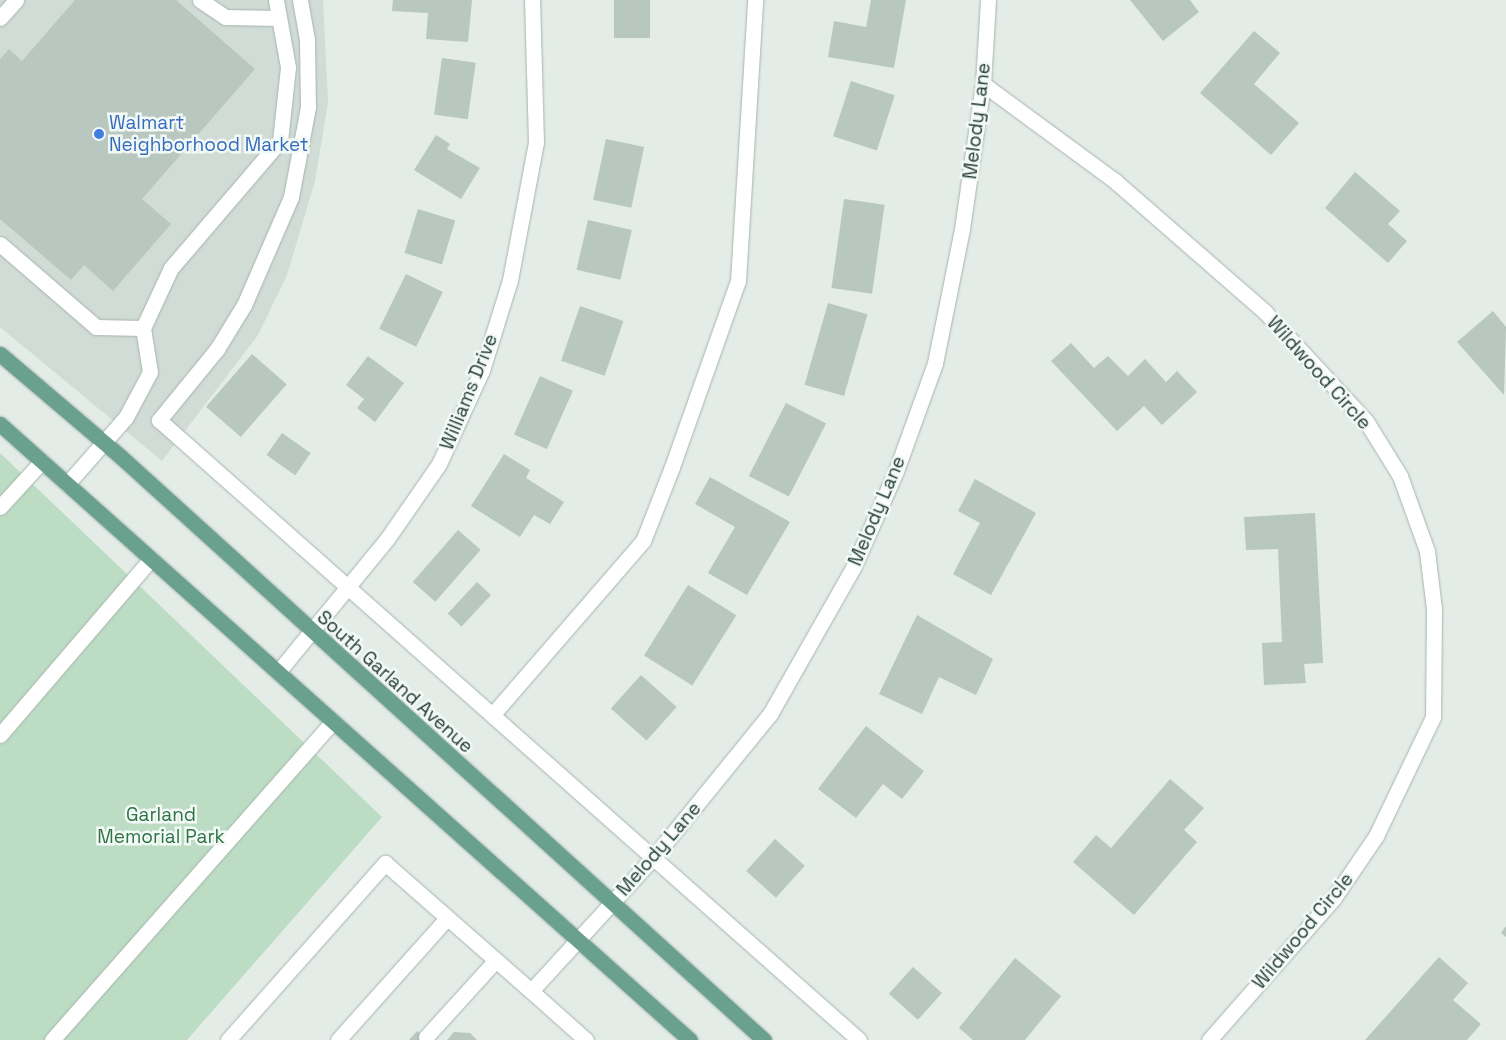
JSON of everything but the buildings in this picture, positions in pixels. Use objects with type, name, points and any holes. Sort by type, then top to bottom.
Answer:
[{"type":"main road","name":"South Garland Avenue","points":[[0,354],[105,443],[310,633],[610,905],[764,1040]]},
{"type":"main road","points":[[0,424],[690,1040]]},
{"type":"street","points":[[0,18],[16,0]]},
{"type":"street","points":[[200,0],[225,17],[279,18]]},
{"type":"street","points":[[67,484],[126,417],[150,372],[142,328],[171,268],[280,141],[288,67],[276,0]]},
{"type":"street","points":[[300,0],[308,39],[308,106],[291,197],[244,305],[217,348],[159,420],[494,714],[859,1040]]},
{"type":"street","name":"Williams Drive","points":[[278,672],[348,587],[439,464],[482,370],[510,280],[536,142],[532,0]]},
{"type":"street","points":[[494,714],[643,541],[672,467],[738,281],[755,0]]},
{"type":"street","name":"Melody Lane","points":[[531,991],[654,858],[770,714],[853,568],[896,471],[935,364],[962,230],[983,84],[988,0]]},
{"type":"street","name":"Wildwood Circle","points":[[983,84],[1115,181],[1265,312],[1366,421],[1400,476],[1428,551],[1434,609],[1433,717],[1376,836],[1333,899],[1209,1040]]},
{"type":"street","points":[[0,244],[96,327],[142,328]]},
{"type":"street","points":[[0,507],[42,461]]},
{"type":"street","points":[[0,735],[151,559]]},
{"type":"street","points":[[52,1040],[333,721]]},
{"type":"street","points":[[228,1040],[385,863],[446,919],[586,1040]]},
{"type":"street","points":[[338,1040],[446,919]]},
{"type":"street","points":[[426,1037],[495,961]]},
{"type":"shaded area","points":[[0,0],[323,0],[328,102],[315,181],[287,275],[258,335],[162,461],[0,327]]},
{"type":"green space","name":"Garland Memorial Park","points":[[0,453],[382,817],[187,1040],[0,1040]]},
{"type":"place","name":"Walmart Neighborhood Market","points":[[99,134]]}]
